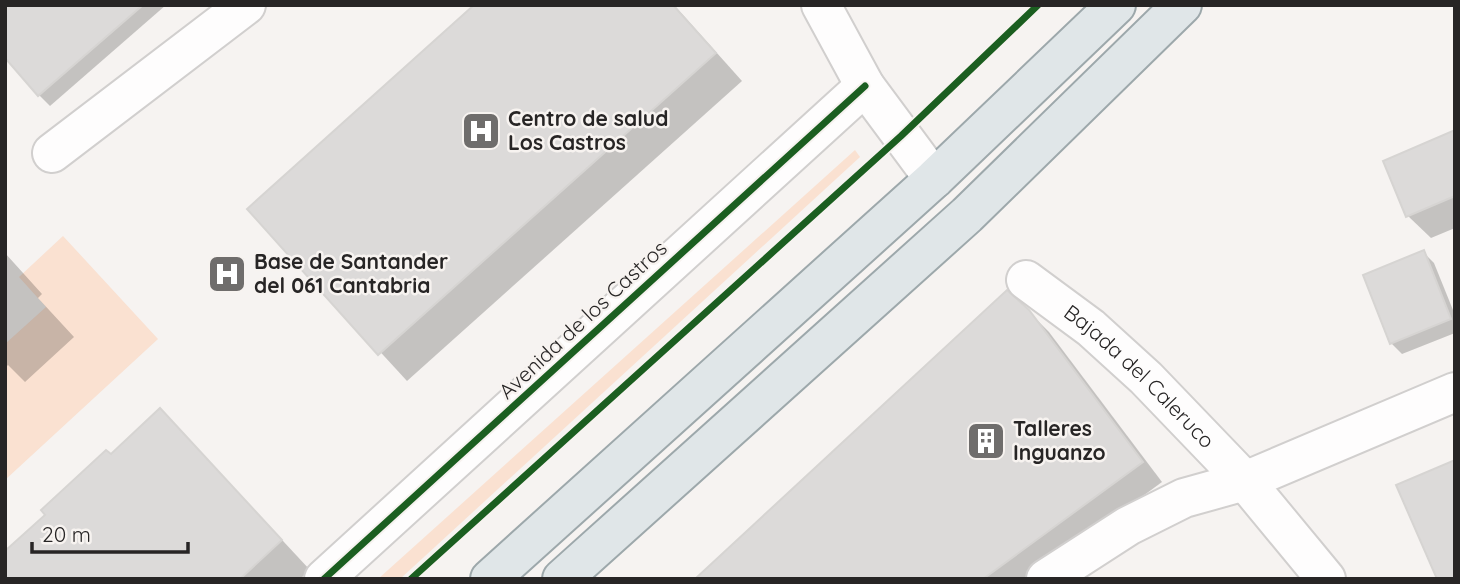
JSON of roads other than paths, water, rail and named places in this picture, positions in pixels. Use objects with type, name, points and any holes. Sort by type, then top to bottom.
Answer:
[{"type":"main road","points":[[490,579],[934,179],[1116,5]]},
{"type":"main road","points":[[562,579],[967,215],[1182,5]]},
{"type":"street","points":[[51,153],[246,5]]},
{"type":"street","points":[[821,5],[865,86],[934,179]]},
{"type":"street","name":"Avenida de los Castros","points":[[324,579],[865,86]]},
{"type":"street","name":"Bajada del Caleruco","points":[[1026,280],[1091,328],[1137,369],[1245,481],[1326,579]]},
{"type":"street","points":[[1046,579],[1128,526],[1184,498],[1245,481],[1455,392]]},
{"type":"place","name":"Centro de salud Los Castros","points":[[481,131]]},
{"type":"place","name":"Base de Santander del 061 Cantabria","points":[[227,274]]},
{"type":"place","name":"Talleres Inguanzo","points":[[986,441]]}]
